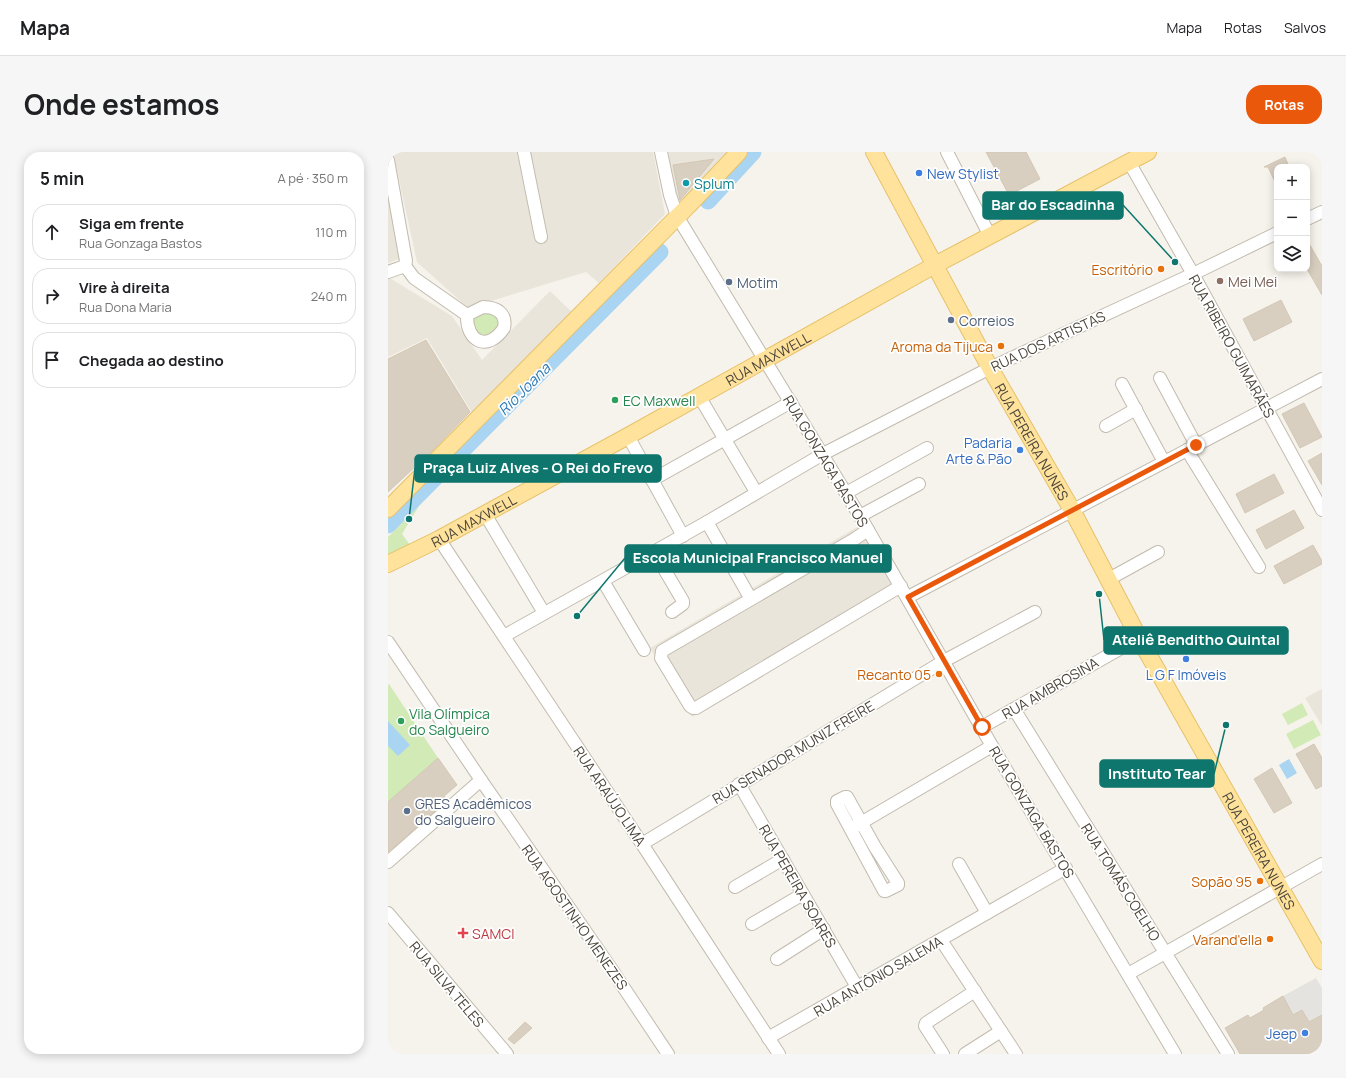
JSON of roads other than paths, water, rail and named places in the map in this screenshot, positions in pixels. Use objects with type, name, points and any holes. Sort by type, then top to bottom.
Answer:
[{"type":"main road","points":[[388,509],[739,152]]},
{"type":"main road","name":"RUA PEREIRA NUNES","points":[[874,152],[990,368],[1072,510],[1139,638],[1322,961]]},
{"type":"main road","name":"RUA MAXWELL","points":[[388,564],[439,539],[628,436],[935,265],[1148,152]]},
{"type":"street","points":[[524,152],[541,237]]},
{"type":"street","name":"RUA GONZAGA BASTOS","points":[[660,152],[670,195],[677,216],[860,516],[908,597],[992,746],[1066,868],[1175,1054]]},
{"type":"street","points":[[946,152],[990,236]]},
{"type":"street","points":[[388,160],[406,261],[405,266],[414,278],[467,315]]},
{"type":"street","name":"RUA RIBEIRO GUIMARÃES","points":[[1129,162],[1193,274],[1322,510]]},
{"type":"street","points":[[1310,218],[1322,212]]},
{"type":"street","name":"RUA DOS ARTISTAS","points":[[504,636],[683,536],[822,454],[990,368],[1193,274],[1274,234]]},
{"type":"street","points":[[388,272],[405,266]]},
{"type":"street","points":[[1160,378],[1192,447],[1259,566]]},
{"type":"street","points":[[908,597],[1322,379]]},
{"type":"street","points":[[1122,384],[1164,462]]},
{"type":"street","points":[[699,396],[756,492]]},
{"type":"street","points":[[652,480],[791,402]]},
{"type":"street","points":[[1106,426],[1136,409]]},
{"type":"street","points":[[628,436],[683,536]]},
{"type":"street","points":[[846,493],[927,448]]},
{"type":"street","points":[[860,516],[919,484]]},
{"type":"street","points":[[484,514],[544,613]]},
{"type":"street","points":[[707,522],[748,594]]},
{"type":"street","points":[[868,530],[662,651],[661,658],[690,706],[696,708],[901,586]]},
{"type":"street","name":"RUA ARAÚJO LIMA","points":[[439,539],[642,844],[779,1054]]},
{"type":"street","points":[[654,552],[684,601],[684,604],[672,612]]},
{"type":"street","points":[[1108,579],[1158,552]]},
{"type":"street","points":[[603,580],[644,650]]},
{"type":"street","name":"RUA SENADOR MUNIZ FREIRE","points":[[642,844],[944,661],[1035,612]]},
{"type":"street","name":"RUA AMBROSINA","points":[[982,727],[1139,638]]},
{"type":"street","name":"RUA AGOSTINHO MENEZES","points":[[388,642],[480,780],[610,967],[668,1054]]},
{"type":"street","name":"RUA TOMÁS COELHO","points":[[1014,709],[1228,1054]]},
{"type":"street","points":[[850,829],[992,746]]},
{"type":"street","points":[[388,862],[480,780]]},
{"type":"street","name":"RUA PEREIRA SOARES","points":[[739,784],[857,987]]},
{"type":"street","points":[[847,797],[860,822],[898,885],[884,891],[850,829],[837,801],[847,797]]},
{"type":"street","points":[[735,887],[783,860]]},
{"type":"street","points":[[959,864],[987,913]]},
{"type":"street","points":[[1128,974],[1322,864]]},
{"type":"street","name":"RUA ANTÔNIO SALEMA","points":[[768,1038],[1066,868]]},
{"type":"street","points":[[752,924],[803,894]]},
{"type":"street","name":"RUA SILVA TELES","points":[[388,913],[507,1054]]},
{"type":"street","points":[[777,959],[824,930]]},
{"type":"street","points":[[941,940],[1016,1054]]},
{"type":"street","points":[[943,1054],[925,1026],[926,1022],[975,991]]},
{"type":"street","points":[[965,1054],[1001,1031]]},
{"type":"water","points":[[388,721],[410,745],[398,756],[388,746]]},
{"type":"water","points":[[1289,759],[1297,773],[1287,779],[1279,765]]},
{"type":"waterway","name":"Rio Joana","points":[[708,201],[753,152]]},
{"type":"waterway","name":"Rio Joana","points":[[388,525],[660,252]]},
{"type":"place","name":"New Stylist","points":[[919,173]]},
{"type":"place","name":"Splum","points":[[686,183]]},
{"type":"place","name":"Bar do Escadinha","points":[[1175,262]]},
{"type":"place","name":"Escritório","points":[[1161,269]]},
{"type":"place","name":"Mei Mei","points":[[1220,281]]},
{"type":"place","name":"Motim","points":[[729,282]]},
{"type":"place","name":"Correios","points":[[951,320]]},
{"type":"place","name":"Aroma da Tijuca","points":[[1001,346]]},
{"type":"place","name":"EC Maxwell","points":[[615,400]]},
{"type":"place","name":"Padaria Arte & Pão","points":[[1020,450]]},
{"type":"place","name":"Praça Luiz Alves - O Rei do Frevo","points":[[409,519]]},
{"type":"place","name":"Ateliê Benditho Quintal","points":[[1099,594]]},
{"type":"place","name":"Escola Municipal Francisco Manuel","points":[[577,616]]},
{"type":"place","name":"L G F Imóveis","points":[[1186,659]]},
{"type":"place","name":"Recanto 05","points":[[939,674]]},
{"type":"place","name":"Vila Olímpica do Salgueiro","points":[[401,721]]},
{"type":"place","name":"Instituto Tear","points":[[1226,725]]},
{"type":"place","name":"GRES Acadêmicos do Salgueiro","points":[[407,811]]},
{"type":"place","name":"Sopão 95","points":[[1260,881]]},
{"type":"place","name":"SAMCI","points":[[463,933]]},
{"type":"place","name":"Varand'ella","points":[[1270,939]]},
{"type":"place","name":"Jeep","points":[[1305,1033]]}]
